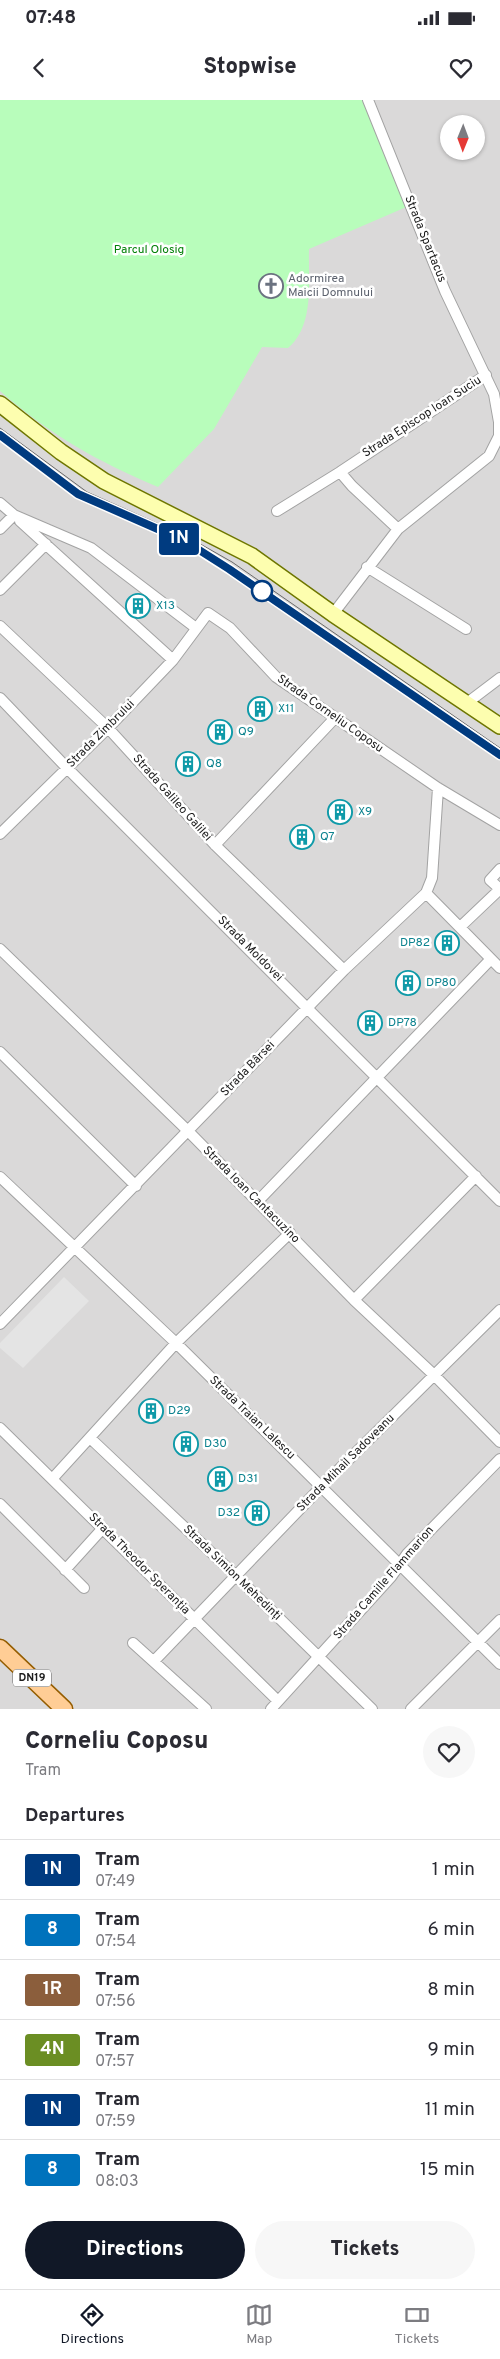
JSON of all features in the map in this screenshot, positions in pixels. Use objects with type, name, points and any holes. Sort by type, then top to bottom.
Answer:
[{"type":"main road","points":[[0,404],[61,452],[104,481],[252,556],[333,614],[500,726]]},
{"type":"main road","name":"DN19","points":[[0,1648],[64,1709]]},
{"type":"street","name":"Strada Spartacus","points":[[368,100],[445,291],[486,376]]},
{"type":"street","name":"Strada Episcop Ioan Suciu","points":[[277,510],[340,472],[486,376],[497,396],[499,422],[499,436],[489,456],[398,529],[333,614]]},
{"type":"street","points":[[340,472],[352,486],[398,529]]},
{"type":"street","points":[[0,503],[173,660]]},
{"type":"street","points":[[0,529],[14,515]]},
{"type":"street","points":[[14,515],[91,548],[196,628]]},
{"type":"street","points":[[0,590],[46,544]]},
{"type":"street","points":[[368,567],[466,629]]},
{"type":"street","name":"Strada Corneliu Coposu","points":[[196,628],[208,613],[230,628],[276,677],[438,788],[500,825]]},
{"type":"street","name":"Strada Galileo Galilei","points":[[0,626],[108,728],[215,845],[344,970]]},
{"type":"street","name":"Strada Zimbrului","points":[[0,834],[108,728],[173,660],[196,628]]},
{"type":"street","points":[[468,703],[500,678]]},
{"type":"street","name":"Strada Moldovei","points":[[0,698],[67,768],[500,1201]]},
{"type":"street","points":[[215,845],[335,718]]},
{"type":"street","points":[[438,788],[432,878],[426,893],[500,968]]},
{"type":"street","points":[[460,927],[500,889],[490,880],[500,869]]},
{"type":"street","name":"Strada Bârsei","points":[[0,1324],[344,970],[426,893]]},
{"type":"street","name":"Strada Ioan Cantacuzino","points":[[0,949],[188,1131],[354,1300],[434,1374],[500,1442]]},
{"type":"street","points":[[258,1201],[491,959]]},
{"type":"street","points":[[0,1052],[136,1186]]},
{"type":"street","points":[[354,1300],[476,1176]]},
{"type":"street","name":"Strada Traian Lalescu","points":[[0,1177],[176,1343],[500,1664]]},
{"type":"street","points":[[53,1478],[176,1343],[290,1233]]},
{"type":"street","name":"Strada Mihail Sadoveanu","points":[[154,1660],[322,1486],[500,1310]]},
{"type":"street","name":"Strada Theodor Speranția","points":[[0,1428],[194,1618],[274,1705]]},
{"type":"street","name":"Strada Simion Mehedinți","points":[[90,1438],[235,1575],[372,1709]]},
{"type":"street","name":"Strada Camille Flammarion","points":[[274,1705],[391,1577],[407,1554],[500,1460]]},
{"type":"street","points":[[0,1504],[84,1588]]},
{"type":"street","points":[[64,1570],[103,1528]]},
{"type":"street","points":[[411,1709],[500,1620]]},
{"type":"street","points":[[133,1643],[206,1709]]},
{"type":"shaded area","points":[[0,100],[500,100],[500,1709],[0,1709]]},
{"type":"shaded area","points":[[64,1277],[89,1301],[23,1368],[0,1348],[0,1343]]},
{"type":"green space","name":"Parcul Olosig","points":[[0,100],[368,100],[411,205],[309,249],[308,302],[303,327],[297,338],[288,348],[262,347],[214,429],[158,487],[114,467],[75,446],[38,421],[0,391]]},
{"type":"tram line","points":[[0,428],[87,492],[188,537],[232,562],[500,748]]},
{"type":"tram line","name":"1N","points":[[0,435],[57,480],[78,494],[185,541],[229,569],[500,755]]},
{"type":"place","name":"Adormirea Maicii Domnului","points":[[271,286]]},
{"type":"place","name":"X13","points":[[138,606]]},
{"type":"place","name":"X11","points":[[260,709]]},
{"type":"place","name":"Q9","points":[[220,732]]},
{"type":"place","name":"Q8","points":[[188,764]]},
{"type":"place","name":"X9","points":[[340,812]]},
{"type":"place","name":"Q7","points":[[302,837]]},
{"type":"place","name":"DP82","points":[[447,943]]},
{"type":"place","name":"DP80","points":[[408,983]]},
{"type":"place","name":"DP78","points":[[370,1023]]},
{"type":"place","name":"D29","points":[[151,1411]]},
{"type":"place","name":"D30","points":[[186,1444]]},
{"type":"place","name":"D31","points":[[220,1479]]},
{"type":"place","name":"D32","points":[[257,1513]]}]
